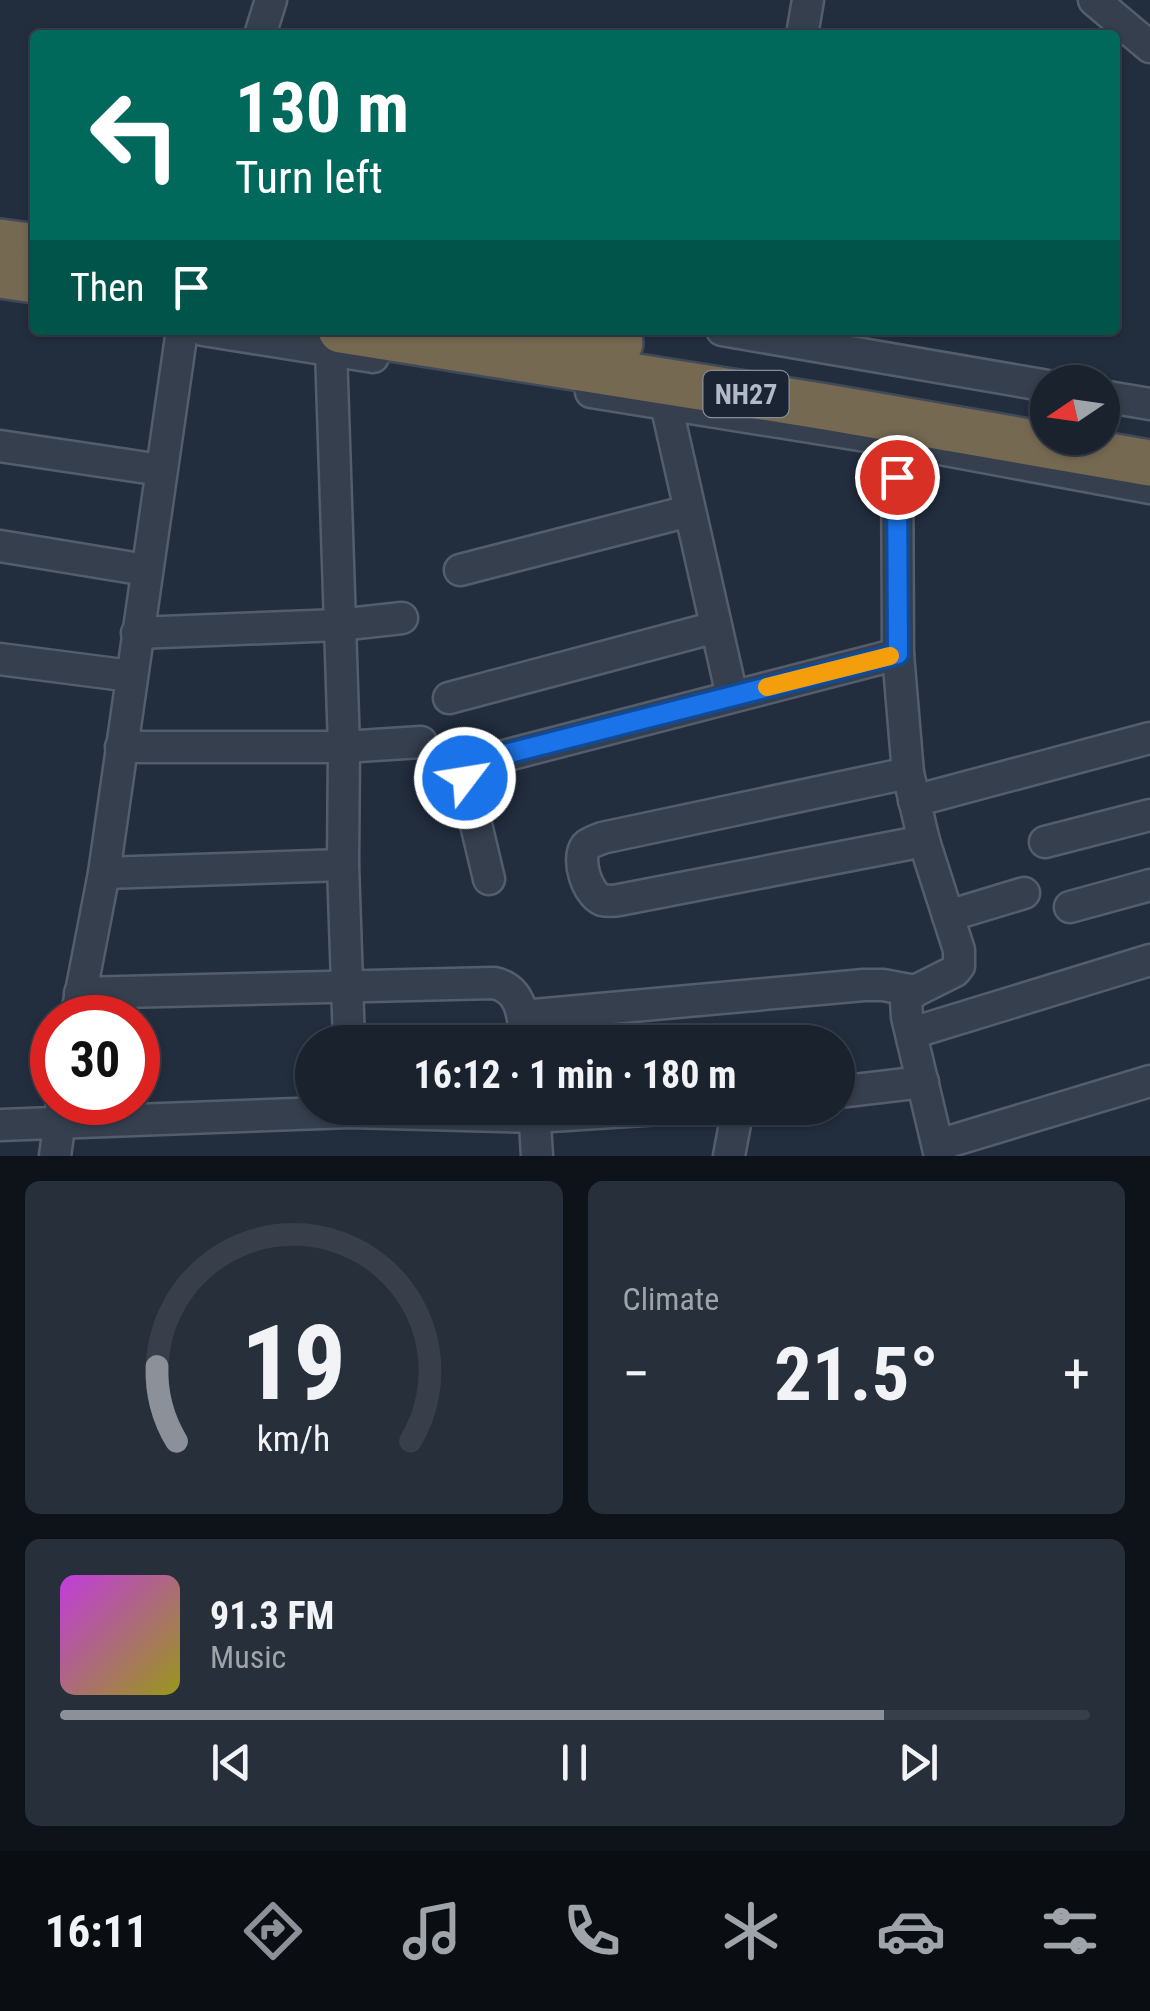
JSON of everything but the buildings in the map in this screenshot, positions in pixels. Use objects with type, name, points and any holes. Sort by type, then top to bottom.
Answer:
[{"type":"highway","points":[[0,242],[30,247]]},
{"type":"highway","points":[[0,275],[30,279]]},
{"type":"highway","name":"NH27","points":[[572,335],[1030,414]]},
{"type":"highway","name":"NH27","points":[[336,340],[826,406],[1150,463]]},
{"type":"highway","points":[[1120,430],[1150,436]]},
{"type":"street","points":[[262,30],[271,0]]},
{"type":"street","points":[[803,30],[808,0]]},
{"type":"street","points":[[1094,0],[1150,48]]},
{"type":"street","points":[[80,995],[104,874],[181,335]]},
{"type":"street","points":[[270,335],[336,340],[666,404],[897,441],[1150,488]]},
{"type":"street","points":[[803,337],[1030,382]]},
{"type":"street","points":[[336,340],[344,747],[342,865],[349,1025]]},
{"type":"street","points":[[1120,399],[1150,404]]},
{"type":"street","points":[[666,404],[732,696]]},
{"type":"street","points":[[897,441],[898,654],[911,787],[959,950],[959,966],[949,976],[906,1000],[905,1010],[939,1150],[1150,1081]]},
{"type":"street","points":[[0,446],[161,470]]},
{"type":"street","points":[[460,570],[688,510]]},
{"type":"street","points":[[0,546],[146,570]]},
{"type":"street","points":[[137,633],[339,625],[402,618]]},
{"type":"street","points":[[449,698],[716,627]]},
{"type":"street","points":[[489,880],[465,778],[469,765],[898,654]]},
{"type":"street","points":[[0,659],[131,676]]},
{"type":"street","points":[[924,841],[619,900],[599,899],[592,893],[582,862],[586,847],[602,838],[911,787],[1150,738]]},
{"type":"street","points":[[120,747],[344,747],[422,742]]},
{"type":"street","points":[[1045,842],[1150,815]]},
{"type":"street","points":[[104,874],[342,865]]},
{"type":"street","points":[[1070,908],[1150,885]]},
{"type":"street","points":[[948,916],[1024,892]]},
{"type":"street","points":[[912,1033],[1150,960]]},
{"type":"street","points":[[160,1000],[494,983],[513,991],[523,1025]]},
{"type":"street","points":[[555,1025],[864,985],[916,991]]},
{"type":"street","points":[[855,1090],[923,1082]]},
{"type":"street","points":[[160,1112],[295,1111]]},
{"type":"street","points":[[0,1125],[30,1119]]},
{"type":"street","points":[[55,1156],[59,1125]]},
{"type":"street","points":[[535,1125],[537,1156]]},
{"type":"street","points":[[730,1156],[735,1125]]},
{"type":"slow traffic","points":[[767,687],[890,656]]},
{"type":"route","points":[[465,778],[466,767],[474,762],[898,654],[897,477]]}]
